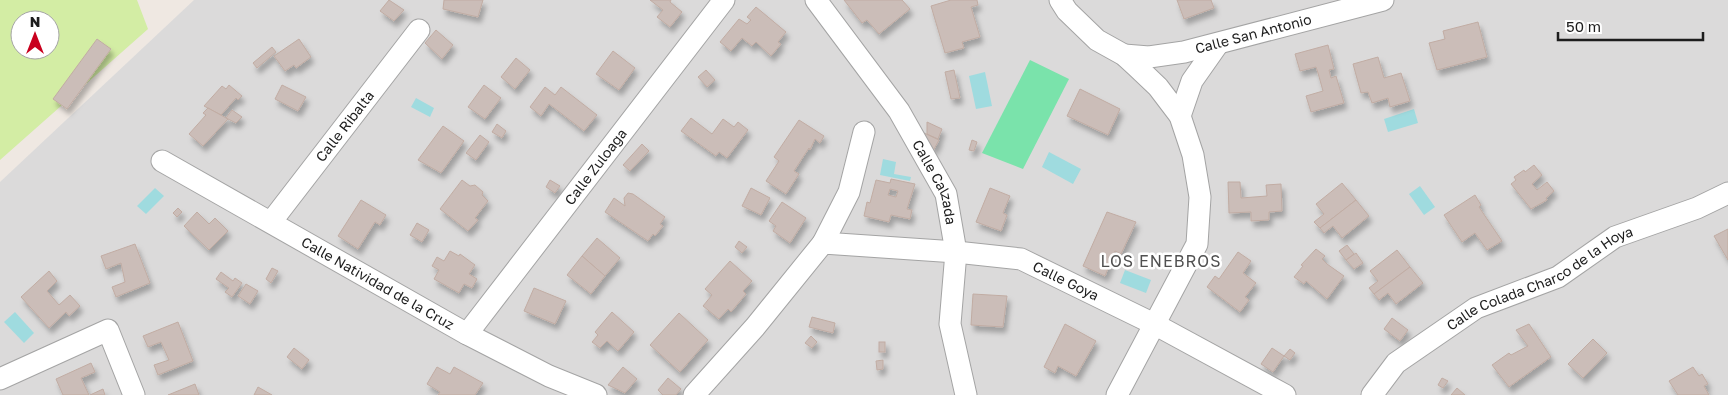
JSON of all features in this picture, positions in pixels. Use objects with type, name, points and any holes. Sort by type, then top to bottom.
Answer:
[{"type":"street","name":"Calle Zuloaga","points":[[467,334],[724,0]]},
{"type":"street","name":"Calle Calzada","points":[[816,0],[899,111],[946,194],[956,252],[950,324],[966,395]]},
{"type":"street","points":[[1060,0],[1067,11],[1097,40],[1124,55],[1158,87],[1180,116],[1193,155],[1200,197],[1198,244],[1117,395]]},
{"type":"street","name":"Calle San Antonio","points":[[1124,55],[1149,57],[1184,52],[1383,0]]},
{"type":"street","name":"Calle Ribalta","points":[[271,222],[419,30]]},
{"type":"street","points":[[1180,116],[1192,81],[1218,44]]},
{"type":"street","points":[[694,395],[755,327],[823,243],[849,192],[864,132]]},
{"type":"street","name":"Calle Natividad de la Cruz","points":[[162,161],[467,334],[549,376],[596,395]]},
{"type":"street","name":"Calle Colada Charco de la Hoya","points":[[1372,395],[1396,363],[1476,308],[1558,277],[1615,237],[1697,208],[1728,193]]},
{"type":"street","name":"Calle Goya","points":[[823,243],[956,252],[1021,259],[1156,325],[1286,395]]},
{"type":"street","points":[[0,379],[108,330],[134,395]]},
{"type":"shaded area","points":[[194,0],[1728,0],[1728,395],[0,395],[0,182]]},
{"type":"green space","points":[[0,0],[137,0],[148,29],[0,160]]},
{"type":"green space","points":[[1030,60],[1069,79],[1023,169],[982,153]]},
{"type":"water","points":[[985,72],[992,106],[976,109],[969,76]]},
{"type":"water","points":[[416,98],[434,108],[430,117],[411,107]]},
{"type":"water","points":[[1414,109],[1418,123],[1388,132],[1384,119]]},
{"type":"water","points":[[1049,152],[1081,169],[1073,184],[1042,167]]},
{"type":"water","points":[[883,159],[896,162],[894,174],[911,177],[910,181],[880,175]]},
{"type":"water","points":[[1420,186],[1435,207],[1424,215],[1409,194]]},
{"type":"water","points":[[155,188],[164,196],[146,214],[137,206]]},
{"type":"water","points":[[1125,270],[1151,280],[1146,293],[1120,283]]},
{"type":"water","points":[[15,312],[34,333],[24,343],[4,322]]},
{"type":"building","points":[[389,0],[404,10],[394,21],[380,11]]},
{"type":"building","points":[[444,0],[483,0],[478,17],[443,9]]},
{"type":"building","points":[[650,0],[671,0],[670,2],[682,12],[670,27],[657,17],[663,10]]},
{"type":"building","points":[[844,0],[902,0],[910,9],[879,34],[867,20],[862,23]]},
{"type":"building","points":[[951,0],[977,0],[978,5],[971,7],[980,37],[962,42],[964,48],[945,53],[931,6]]},
{"type":"building","points":[[1177,0],[1211,0],[1214,8],[1184,19]]},
{"type":"building","points":[[756,7],[786,32],[778,42],[781,44],[771,56],[756,42],[752,46],[742,38],[731,51],[720,42],[739,19],[747,24],[751,20],[747,17]]},
{"type":"building","points":[[1478,22],[1487,57],[1437,70],[1429,43],[1445,39],[1443,31]]},
{"type":"building","points":[[436,30],[453,45],[442,59],[425,43]]},
{"type":"building","points":[[97,39],[111,49],[67,109],[53,99]]},
{"type":"building","points":[[299,39],[311,57],[296,68],[294,65],[285,71],[274,56]]},
{"type":"building","points":[[1328,45],[1334,69],[1329,70],[1331,78],[1336,76],[1344,103],[1311,112],[1306,96],[1323,91],[1316,67],[1300,71],[1295,54]]},
{"type":"building","points":[[272,47],[276,52],[257,68],[253,63]]},
{"type":"building","points":[[613,51],[635,68],[619,90],[596,74]]},
{"type":"building","points":[[1378,57],[1384,78],[1401,73],[1410,101],[1390,107],[1388,98],[1372,103],[1368,92],[1361,93],[1353,64]]},
{"type":"building","points":[[516,58],[530,70],[515,89],[501,77]]},
{"type":"building","points":[[706,70],[715,80],[707,87],[698,77]]},
{"type":"building","points":[[954,70],[960,98],[951,99],[945,72]]},
{"type":"building","points":[[229,85],[242,96],[238,100],[236,98],[221,115],[204,106],[222,86],[226,89]]},
{"type":"building","points":[[282,85],[306,97],[298,111],[275,99]]},
{"type":"building","points":[[484,85],[501,98],[485,119],[468,107]]},
{"type":"building","points":[[545,87],[555,95],[561,87],[597,115],[584,131],[549,104],[541,116],[530,107]]},
{"type":"building","points":[[1080,89],[1120,109],[1108,135],[1067,116]]},
{"type":"building","points":[[208,108],[228,119],[203,146],[189,134],[206,115],[203,113]]},
{"type":"building","points":[[232,110],[242,117],[236,123],[226,118]]},
{"type":"building","points":[[691,118],[712,134],[723,119],[734,127],[738,122],[748,130],[727,158],[719,152],[716,156],[681,131]]},
{"type":"building","points":[[799,120],[824,136],[820,143],[815,139],[810,150],[809,148],[794,171],[799,174],[786,194],[766,181],[779,161],[774,157]]},
{"type":"building","points":[[927,122],[942,129],[938,139],[927,134]]},
{"type":"building","points":[[497,124],[506,131],[502,138],[492,132]]},
{"type":"building","points":[[443,126],[464,141],[441,173],[418,160]]},
{"type":"building","points":[[924,133],[939,140],[933,151]]},
{"type":"building","points":[[480,135],[489,142],[476,160],[466,153]]},
{"type":"building","points":[[972,140],[977,142],[974,151],[969,150]]},
{"type":"building","points":[[642,144],[649,151],[630,171],[623,165]]},
{"type":"building","points":[[1534,165],[1542,175],[1532,184],[1537,190],[1547,182],[1554,191],[1546,198],[1547,200],[1531,209],[1511,184],[1516,180],[1514,177]]},
{"type":"building","points":[[891,179],[915,184],[907,209],[912,210],[910,219],[891,215],[889,222],[864,216],[867,202],[870,203],[876,180],[890,183]],"holes":[[[890,189],[898,191],[896,197],[888,195]]]},
{"type":"building","points":[[462,180],[470,186],[475,185],[483,192],[482,195],[488,201],[475,218],[478,220],[468,231],[440,209]]},
{"type":"building","points":[[550,180],[560,186],[555,193],[546,187]]},
{"type":"building","points":[[1228,182],[1240,182],[1241,198],[1267,196],[1266,185],[1281,184],[1282,211],[1269,212],[1269,220],[1251,221],[1251,212],[1229,213]]},
{"type":"building","points":[[1342,183],[1356,200],[1320,228],[1314,222],[1324,214],[1316,204]]},
{"type":"building","points":[[751,188],[770,198],[761,215],[742,206]]},
{"type":"building","points":[[990,188],[1010,196],[1003,213],[1007,215],[1001,231],[976,222]]},
{"type":"building","points":[[628,193],[633,194],[665,217],[660,224],[663,226],[648,241],[605,212],[614,198],[625,206],[624,198]]},
{"type":"building","points":[[1475,195],[1481,205],[1479,207],[1502,241],[1487,250],[1475,233],[1462,242],[1444,215]]},
{"type":"building","points":[[361,200],[386,215],[380,225],[375,222],[358,249],[338,236]]},
{"type":"building","points":[[1356,200],[1369,216],[1342,238],[1333,226],[1324,233],[1320,228]]},
{"type":"building","points":[[782,202],[806,218],[790,243],[773,231],[776,226],[769,221]]},
{"type":"building","points":[[178,208],[182,212],[177,217],[173,213]]},
{"type":"building","points":[[197,212],[209,224],[215,218],[228,231],[209,250],[184,226]]},
{"type":"building","points":[[1107,212],[1136,222],[1121,254],[1115,251],[1105,276],[1083,266]]},
{"type":"building","points":[[417,223],[429,230],[422,242],[410,235]]},
{"type":"building","points":[[1728,229],[1728,260],[1714,236]]},
{"type":"building","points":[[597,238],[620,258],[605,276],[582,256]]},
{"type":"building","points":[[739,241],[747,247],[742,253],[735,247]]},
{"type":"building","points":[[135,244],[150,283],[116,297],[112,287],[125,282],[121,263],[106,269],[101,256]]},
{"type":"building","points":[[1347,245],[1354,254],[1346,260],[1339,251]]},
{"type":"building","points":[[1316,249],[1325,256],[1322,259],[1327,264],[1344,276],[1327,299],[1306,281],[1304,284],[1294,277],[1303,266],[1301,265]]},
{"type":"building","points":[[1397,250],[1410,267],[1374,294],[1369,288],[1378,281],[1370,271]]},
{"type":"building","points":[[450,251],[459,256],[460,254],[475,265],[469,274],[477,279],[472,288],[464,284],[459,293],[434,279],[439,270],[432,266],[437,257],[444,261]]},
{"type":"building","points":[[1238,252],[1251,261],[1243,273],[1256,283],[1245,297],[1249,300],[1240,312],[1207,287],[1215,276],[1219,279]]},
{"type":"building","points":[[1356,253],[1363,263],[1354,269],[1346,260]]},
{"type":"building","points":[[582,256],[605,276],[591,294],[567,275]]},
{"type":"building","points":[[730,261],[752,281],[743,291],[746,294],[731,312],[728,309],[719,319],[703,306],[712,295],[705,289]]},
{"type":"building","points":[[1410,267],[1423,283],[1396,304],[1388,293],[1379,300],[1374,294]]},
{"type":"building","points":[[272,268],[278,271],[271,283],[266,279]]},
{"type":"building","points":[[49,271],[57,281],[47,291],[59,305],[70,295],[80,306],[69,316],[66,312],[49,328],[21,297]]},
{"type":"building","points":[[221,272],[233,281],[235,278],[242,283],[232,297],[225,292],[229,288],[216,279]]},
{"type":"building","points":[[246,284],[258,291],[250,304],[238,296]]},
{"type":"building","points":[[534,288],[566,301],[555,324],[524,311]]},
{"type":"building","points":[[973,294],[1007,296],[1003,327],[971,325]]},
{"type":"building","points":[[612,312],[634,332],[618,351],[607,341],[600,348],[592,342],[598,335],[595,332]]},
{"type":"building","points":[[679,313],[708,340],[680,372],[650,345]]},
{"type":"building","points":[[812,317],[835,323],[833,333],[809,327]]},
{"type":"building","points":[[1392,318],[1408,330],[1400,341],[1384,329]]},
{"type":"building","points":[[178,322],[193,361],[158,375],[154,365],[169,360],[161,342],[148,347],[143,336]]},
{"type":"building","points":[[1065,324],[1096,341],[1076,376],[1058,366],[1055,373],[1044,367]]},
{"type":"building","points":[[1529,324],[1551,357],[1509,387],[1492,365],[1509,353],[1511,355],[1528,346],[1516,330]]},
{"type":"building","points":[[811,336],[817,342],[812,348],[805,343]]},
{"type":"building","points":[[1593,339],[1607,353],[1583,378],[1568,364]]},
{"type":"building","points":[[879,342],[885,342],[885,352],[879,352]]},
{"type":"building","points":[[294,348],[309,360],[302,369],[287,357]]},
{"type":"building","points":[[1272,348],[1284,356],[1273,372],[1261,364]]},
{"type":"building","points":[[1290,349],[1295,353],[1290,360],[1284,356]]},
{"type":"building","points":[[883,360],[883,369],[877,370],[876,361]]},
{"type":"building","points":[[91,363],[95,372],[81,378],[89,395],[63,395],[56,379]]},
{"type":"building","points":[[437,367],[450,374],[454,367],[483,383],[475,395],[438,395],[440,392],[427,384]]},
{"type":"building","points":[[623,367],[637,379],[625,393],[608,385]]},
{"type":"building","points":[[1693,367],[1699,376],[1702,374],[1708,384],[1704,386],[1709,395],[1678,395],[1669,381]]},
{"type":"building","points":[[668,378],[681,389],[676,395],[663,395],[658,390]]},
{"type":"building","points":[[1442,378],[1448,381],[1443,388],[1438,385]]},
{"type":"building","points":[[195,384],[199,395],[168,395]]},
{"type":"building","points":[[258,387],[272,395],[254,395]]},
{"type":"building","points":[[1457,388],[1465,395],[1451,395]]},
{"type":"building","points":[[103,389],[105,395],[90,395]]},
{"type":"district","name":"LOS ENEBROS","points":[[1161,261]]}]
